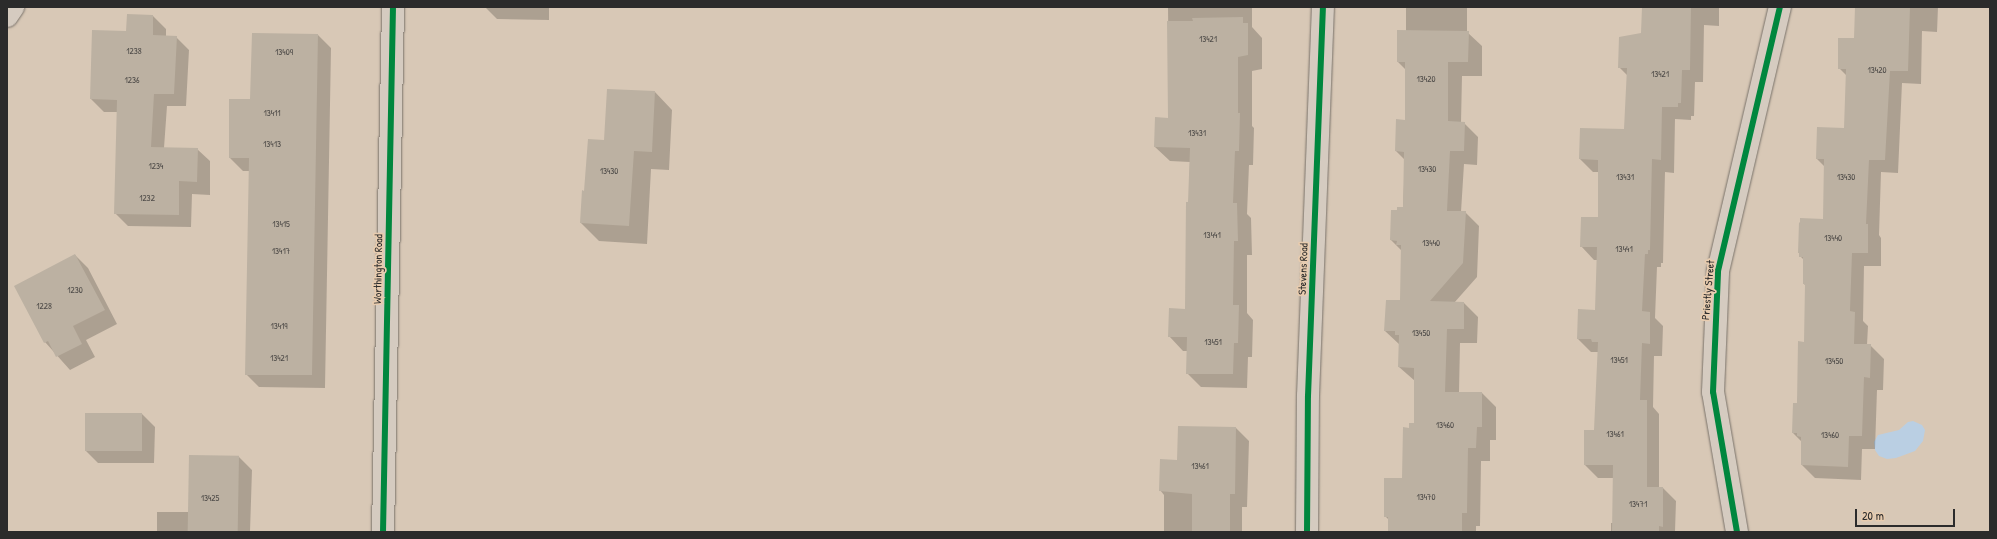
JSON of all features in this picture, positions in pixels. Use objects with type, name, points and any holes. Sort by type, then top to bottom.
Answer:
[{"type":"street","points":[[7,16],[13,7]]},
{"type":"street","name":"Worthington Road","points":[[383,532],[393,7]]},
{"type":"street","name":"Stevens Road","points":[[1307,532],[1308,396],[1323,7]]},
{"type":"street","name":"Priestly Street","points":[[1737,532],[1713,392],[1718,271],[1780,7]]},
{"type":"water","points":[[1913,421],[1922,425],[1925,430],[1923,441],[1915,451],[1896,458],[1887,459],[1879,456],[1875,450],[1874,442],[1878,435],[1899,430],[1908,422]]},
{"type":"building","points":[[1642,7],[1691,7],[1690,70],[1682,70],[1681,103],[1678,103],[1678,107],[1662,107],[1661,160],[1652,159],[1650,250],[1648,250],[1648,254],[1645,254],[1642,311],[1650,312],[1650,344],[1642,343],[1640,400],[1647,400],[1647,487],[1663,487],[1663,527],[1659,526],[1659,532],[1612,532],[1613,465],[1584,465],[1584,430],[1594,430],[1598,342],[1592,342],[1591,339],[1577,339],[1578,309],[1595,310],[1597,247],[1580,247],[1581,217],[1598,217],[1598,160],[1579,159],[1580,128],[1624,129],[1627,68],[1618,68],[1619,37],[1641,33]]},
{"type":"building","points":[[1855,7],[1910,7],[1908,71],[1890,71],[1885,160],[1869,160],[1866,224],[1868,224],[1868,253],[1852,253],[1850,311],[1855,312],[1854,344],[1871,344],[1870,378],[1864,377],[1862,436],[1849,436],[1848,467],[1801,465],[1801,437],[1797,436],[1797,433],[1792,433],[1793,403],[1797,403],[1798,341],[1804,342],[1805,284],[1803,284],[1803,257],[1799,257],[1798,253],[1799,222],[1800,223],[1800,218],[1823,219],[1824,159],[1816,159],[1817,127],[1844,128],[1846,69],[1838,69],[1838,38],[1854,38]]},
{"type":"building","points":[[127,14],[153,15],[153,35],[177,36],[174,94],[154,94],[151,147],[198,148],[197,182],[179,181],[179,215],[114,214],[117,100],[90,99],[92,30],[126,31]]},
{"type":"building","points":[[1243,17],[1243,23],[1248,23],[1248,55],[1238,57],[1238,113],[1240,113],[1239,151],[1235,151],[1233,203],[1237,203],[1238,241],[1234,241],[1233,305],[1239,305],[1238,343],[1234,343],[1233,374],[1186,374],[1187,337],[1168,337],[1169,308],[1185,309],[1186,202],[1188,202],[1190,148],[1154,147],[1155,117],[1168,118],[1167,21],[1193,21],[1192,18]]},
{"type":"building","points":[[1397,30],[1469,31],[1468,62],[1448,62],[1448,121],[1465,122],[1464,151],[1450,151],[1447,211],[1466,211],[1463,263],[1430,301],[1464,302],[1464,329],[1447,329],[1445,392],[1482,392],[1482,427],[1477,427],[1476,448],[1468,448],[1467,513],[1462,513],[1462,532],[1388,532],[1388,517],[1384,517],[1384,478],[1402,478],[1403,427],[1409,428],[1409,423],[1414,423],[1414,368],[1398,367],[1399,335],[1395,335],[1395,331],[1384,331],[1386,300],[1400,300],[1401,245],[1396,245],[1397,241],[1390,240],[1391,210],[1397,210],[1397,207],[1403,207],[1404,152],[1395,151],[1396,119],[1405,120],[1405,62],[1397,62]]},
{"type":"building","points":[[252,33],[318,34],[312,375],[245,375],[249,158],[229,158],[229,99],[250,99]]},
{"type":"building","points":[[607,89],[655,91],[652,152],[634,151],[629,226],[580,223],[588,139],[604,140]]},
{"type":"building","points":[[75,254],[105,310],[73,326],[82,344],[56,357],[48,341],[44,343],[14,286]]},
{"type":"building","points":[[85,413],[142,413],[142,451],[85,451]]},
{"type":"building","points":[[1178,426],[1236,427],[1235,494],[1230,494],[1230,532],[1192,532],[1192,494],[1159,491],[1160,459],[1177,460]]},
{"type":"building","points":[[189,455],[239,456],[238,532],[188,532]]},
{"type":"cycle path","points":[[383,532],[393,7]]},
{"type":"cycle path","points":[[1307,532],[1308,396],[1323,7]]},
{"type":"cycle path","points":[[1737,532],[1713,392],[1718,271],[1780,7]]}]
